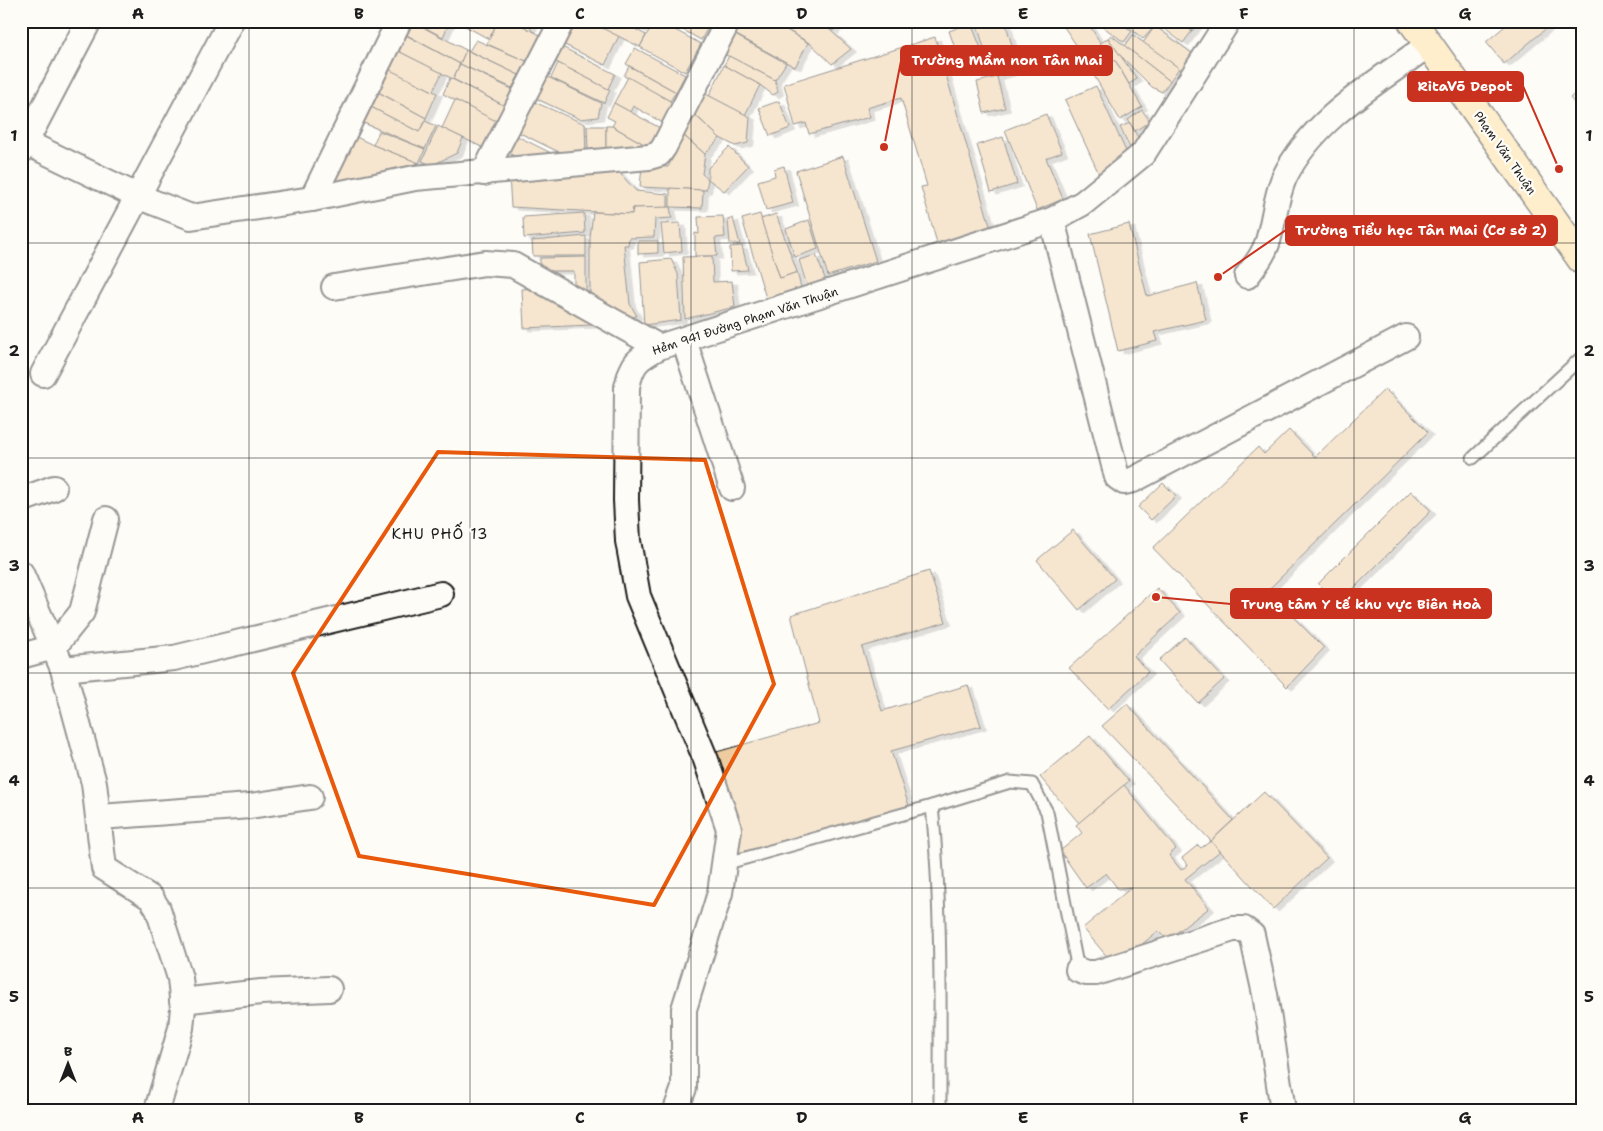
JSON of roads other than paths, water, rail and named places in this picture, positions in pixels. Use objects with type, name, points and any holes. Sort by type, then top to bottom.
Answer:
[{"type":"main road","name":"Phạm Văn Thuận","points":[[1421,29],[1582,260]]},
{"type":"street","points":[[89,21],[23,145],[137,196],[191,217],[312,199],[415,178],[649,157],[659,154],[728,21]]},
{"type":"street","points":[[44,374],[230,21]]},
{"type":"street","points":[[312,199],[399,21]]},
{"type":"street","points":[[484,173],[562,21]]},
{"type":"street","name":"Hẻm 941 Đường Phạm Văn Thuận","points":[[676,1110],[684,1088],[684,1008],[720,894],[728,829],[706,760],[638,596],[628,541],[626,500],[627,387],[630,372],[638,359],[659,347],[1052,220],[1084,202],[1142,154],[1228,21]]},
{"type":"street","points":[[1247,276],[1263,254],[1271,233],[1276,197],[1286,176],[1314,134],[1421,29]]},
{"type":"street","points":[[1052,220],[1117,477],[1124,482],[1133,480],[1406,337]]},
{"type":"street","points":[[334,287],[485,263],[513,265],[659,347]]},
{"type":"street","points":[[684,340],[732,488]]},
{"type":"street","points":[[21,500],[54,488]]},
{"type":"street","points":[[21,656],[54,647],[82,612],[106,519]]},
{"type":"street","points":[[21,573],[63,669],[94,783],[100,817],[104,868],[151,898],[158,910],[180,978],[182,1028],[157,1110]]},
{"type":"street","points":[[63,669],[174,658],[441,594]]},
{"type":"street","points":[[100,817],[250,806],[310,797]]},
{"type":"street","points":[[1078,970],[1086,973],[1096,973],[1233,929],[1244,929],[1252,936],[1265,994],[1284,1110]]},
{"type":"street","points":[[182,1001],[261,992],[329,989]]},
{"type":"lane","points":[[1473,458],[1582,358]]},
{"type":"lane","points":[[724,864],[932,806],[1010,782],[1032,784],[1047,812],[1078,970]]},
{"type":"lane","points":[[932,806],[936,848],[940,952],[940,1110]]},
{"type":"place","name":"Trường Mầm non Tân Mai","points":[[884,147]]},
{"type":"place","name":"RitaVõ Depot","points":[[1559,169]]},
{"type":"place","name":"Trường Tiểu học Tân Mai (Cơ sở 2)","points":[[1218,277]]},
{"type":"place","name":"Trung tâm Y tế khu vực Biên Hoà","points":[[1156,597]]},
{"type":"district","name":"KHU PHỐ 13","points":[[440,534]]}]
